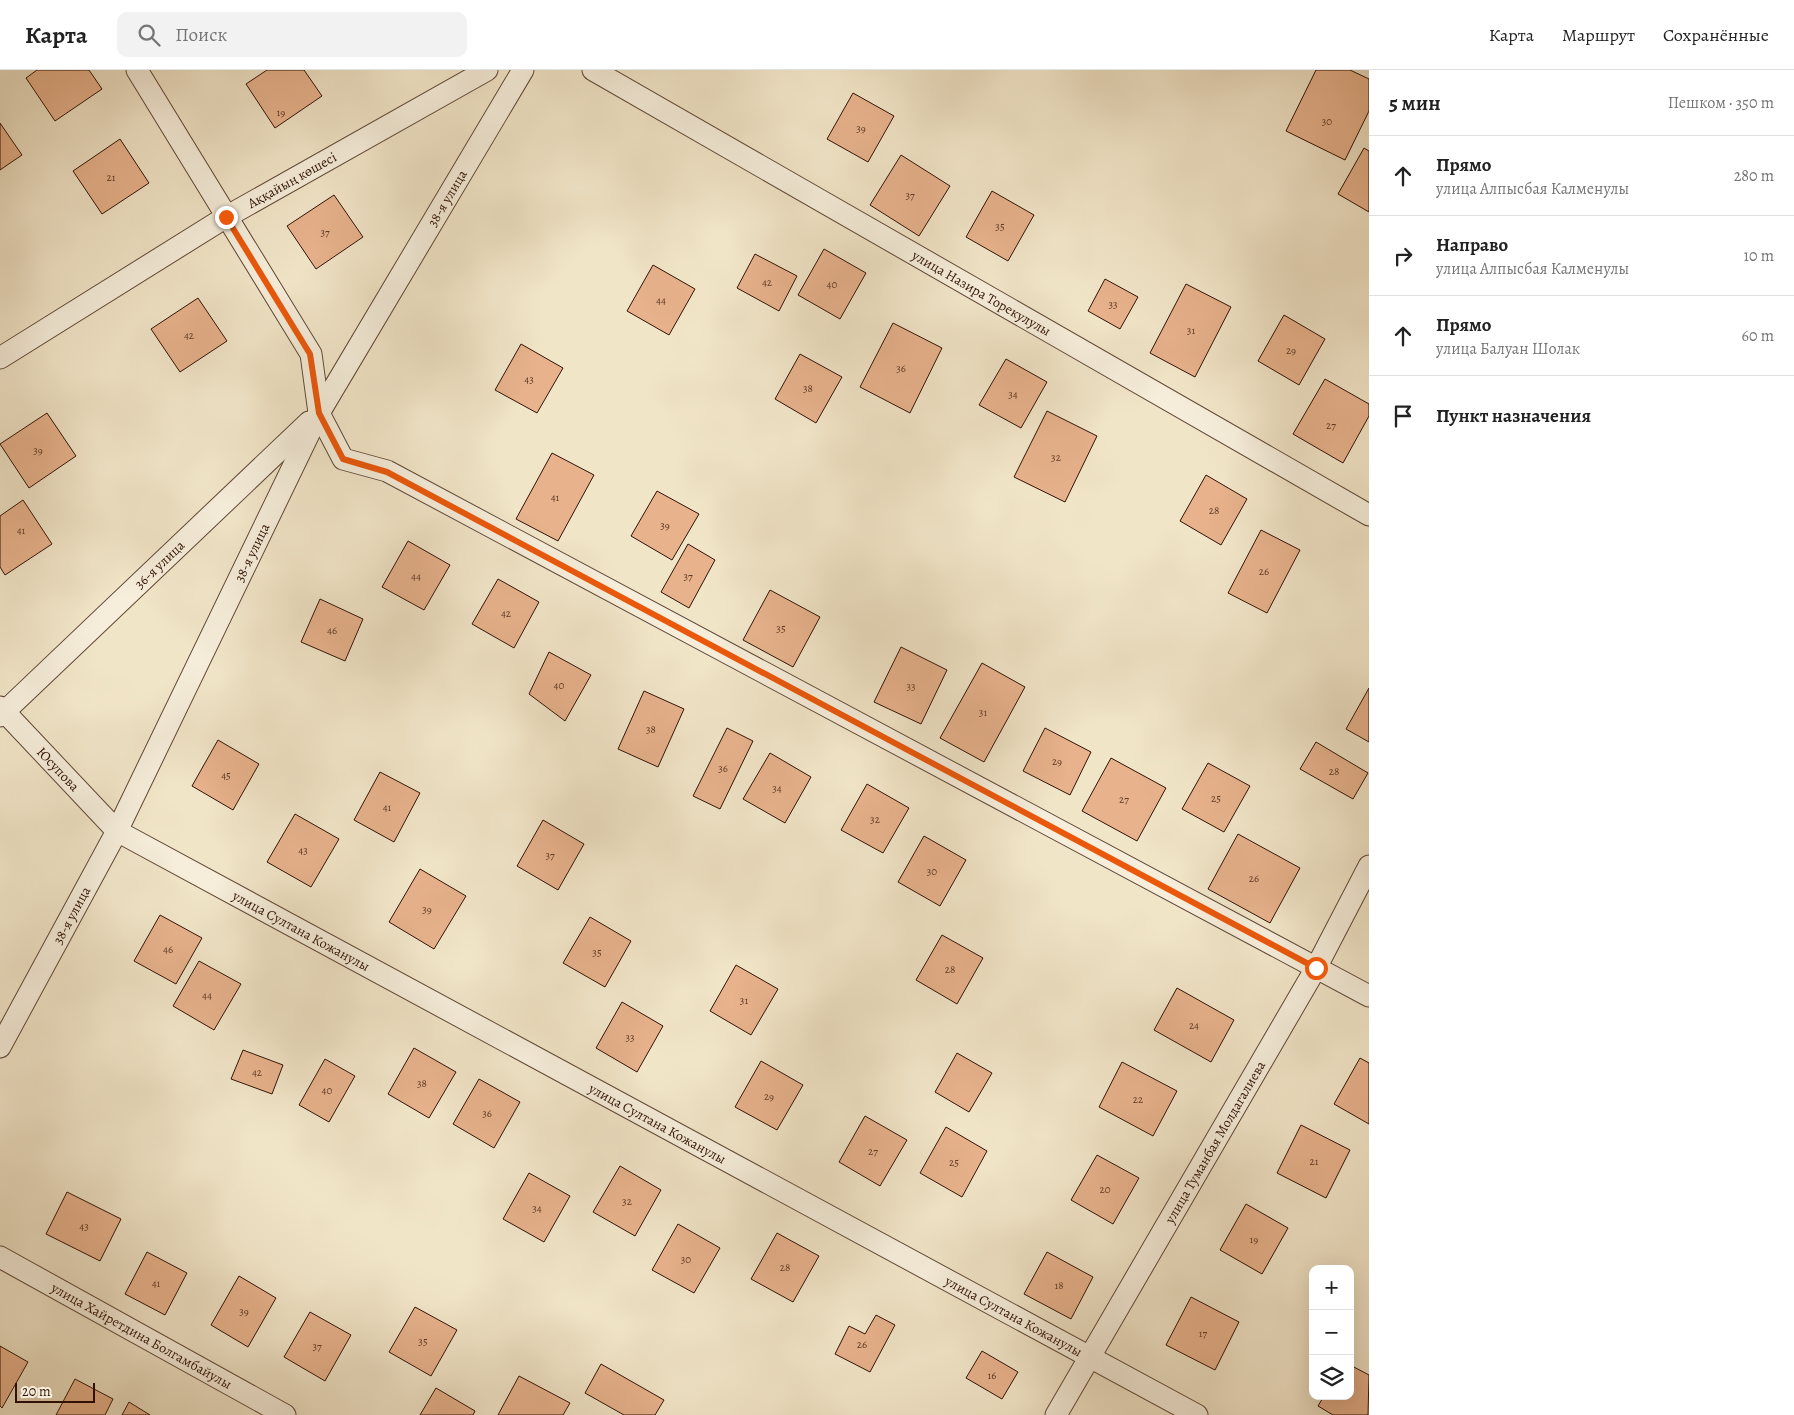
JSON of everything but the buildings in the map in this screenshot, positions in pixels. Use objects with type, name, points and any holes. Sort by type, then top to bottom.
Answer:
[{"type":"street","points":[[137,70],[310,354],[319,413],[343,459],[387,472],[1369,996]]},
{"type":"street","name":"Аққайың көшесі","points":[[0,358],[226,217],[487,70]]},
{"type":"street","name":"38-я улица","points":[[0,1047],[117,831],[319,413],[523,70]]},
{"type":"street","name":"улица Назира Торекулулы","points":[[593,70],[1369,515]]},
{"type":"street","name":"36-я улица","points":[[1,712],[319,413]]},
{"type":"street","name":"Юсупова","points":[[1,712],[117,831]]},
{"type":"street","name":"улица Султана Кожанулы","points":[[117,831],[1197,1415]]},
{"type":"street","name":"улица Туманбая Молдагалиева","points":[[1056,1415],[1088,1356],[1316,968],[1369,866]]},
{"type":"street","name":"улица Хайретдина Болгамбайулы","points":[[0,1257],[285,1415]]},
{"type":"route","points":[[226,217],[310,354],[319,413],[343,459],[387,472],[1316,968]]}]
